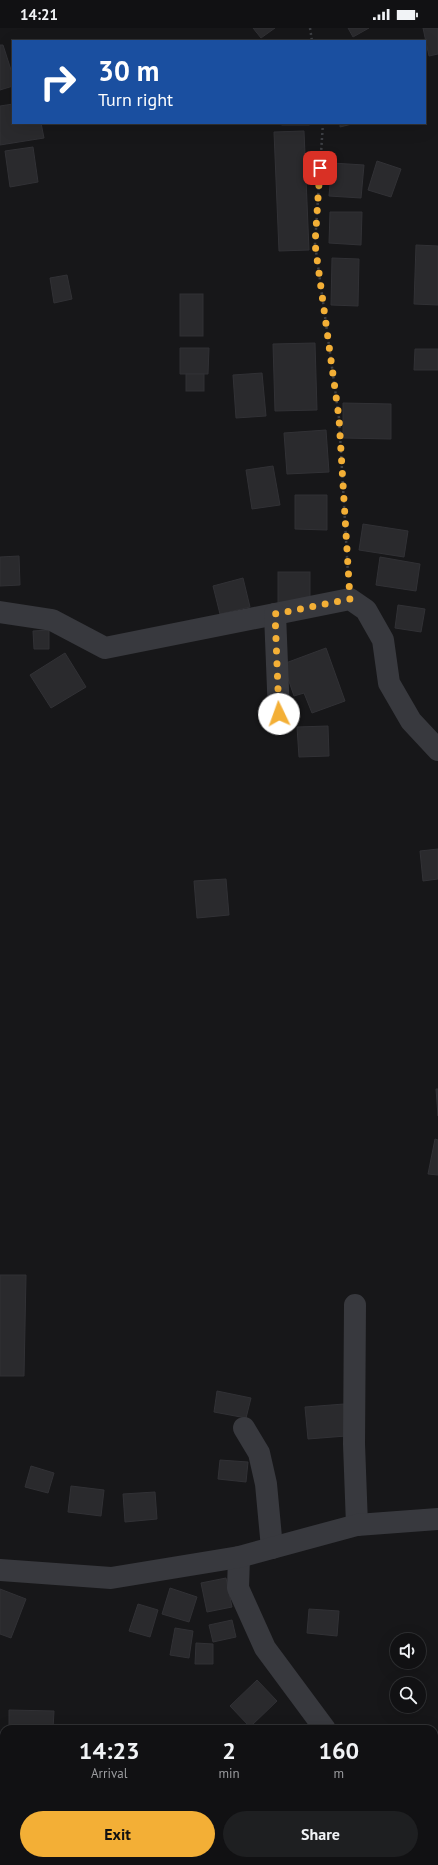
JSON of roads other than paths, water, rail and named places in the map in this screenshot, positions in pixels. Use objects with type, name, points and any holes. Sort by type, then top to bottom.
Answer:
[{"type":"street","points":[[0,612],[52,620],[105,648],[350,599],[366,610],[383,640],[389,683],[411,721],[438,750]]},
{"type":"street","points":[[275,614],[279,714]]},
{"type":"street","points":[[355,1305],[354,1444],[357,1525]]},
{"type":"street","points":[[244,1428],[259,1453],[266,1484],[272,1548]]},
{"type":"street","points":[[0,1570],[111,1578],[239,1557],[357,1525],[438,1519]]},
{"type":"street","points":[[239,1557],[238,1588],[265,1648],[322,1725]]}]
